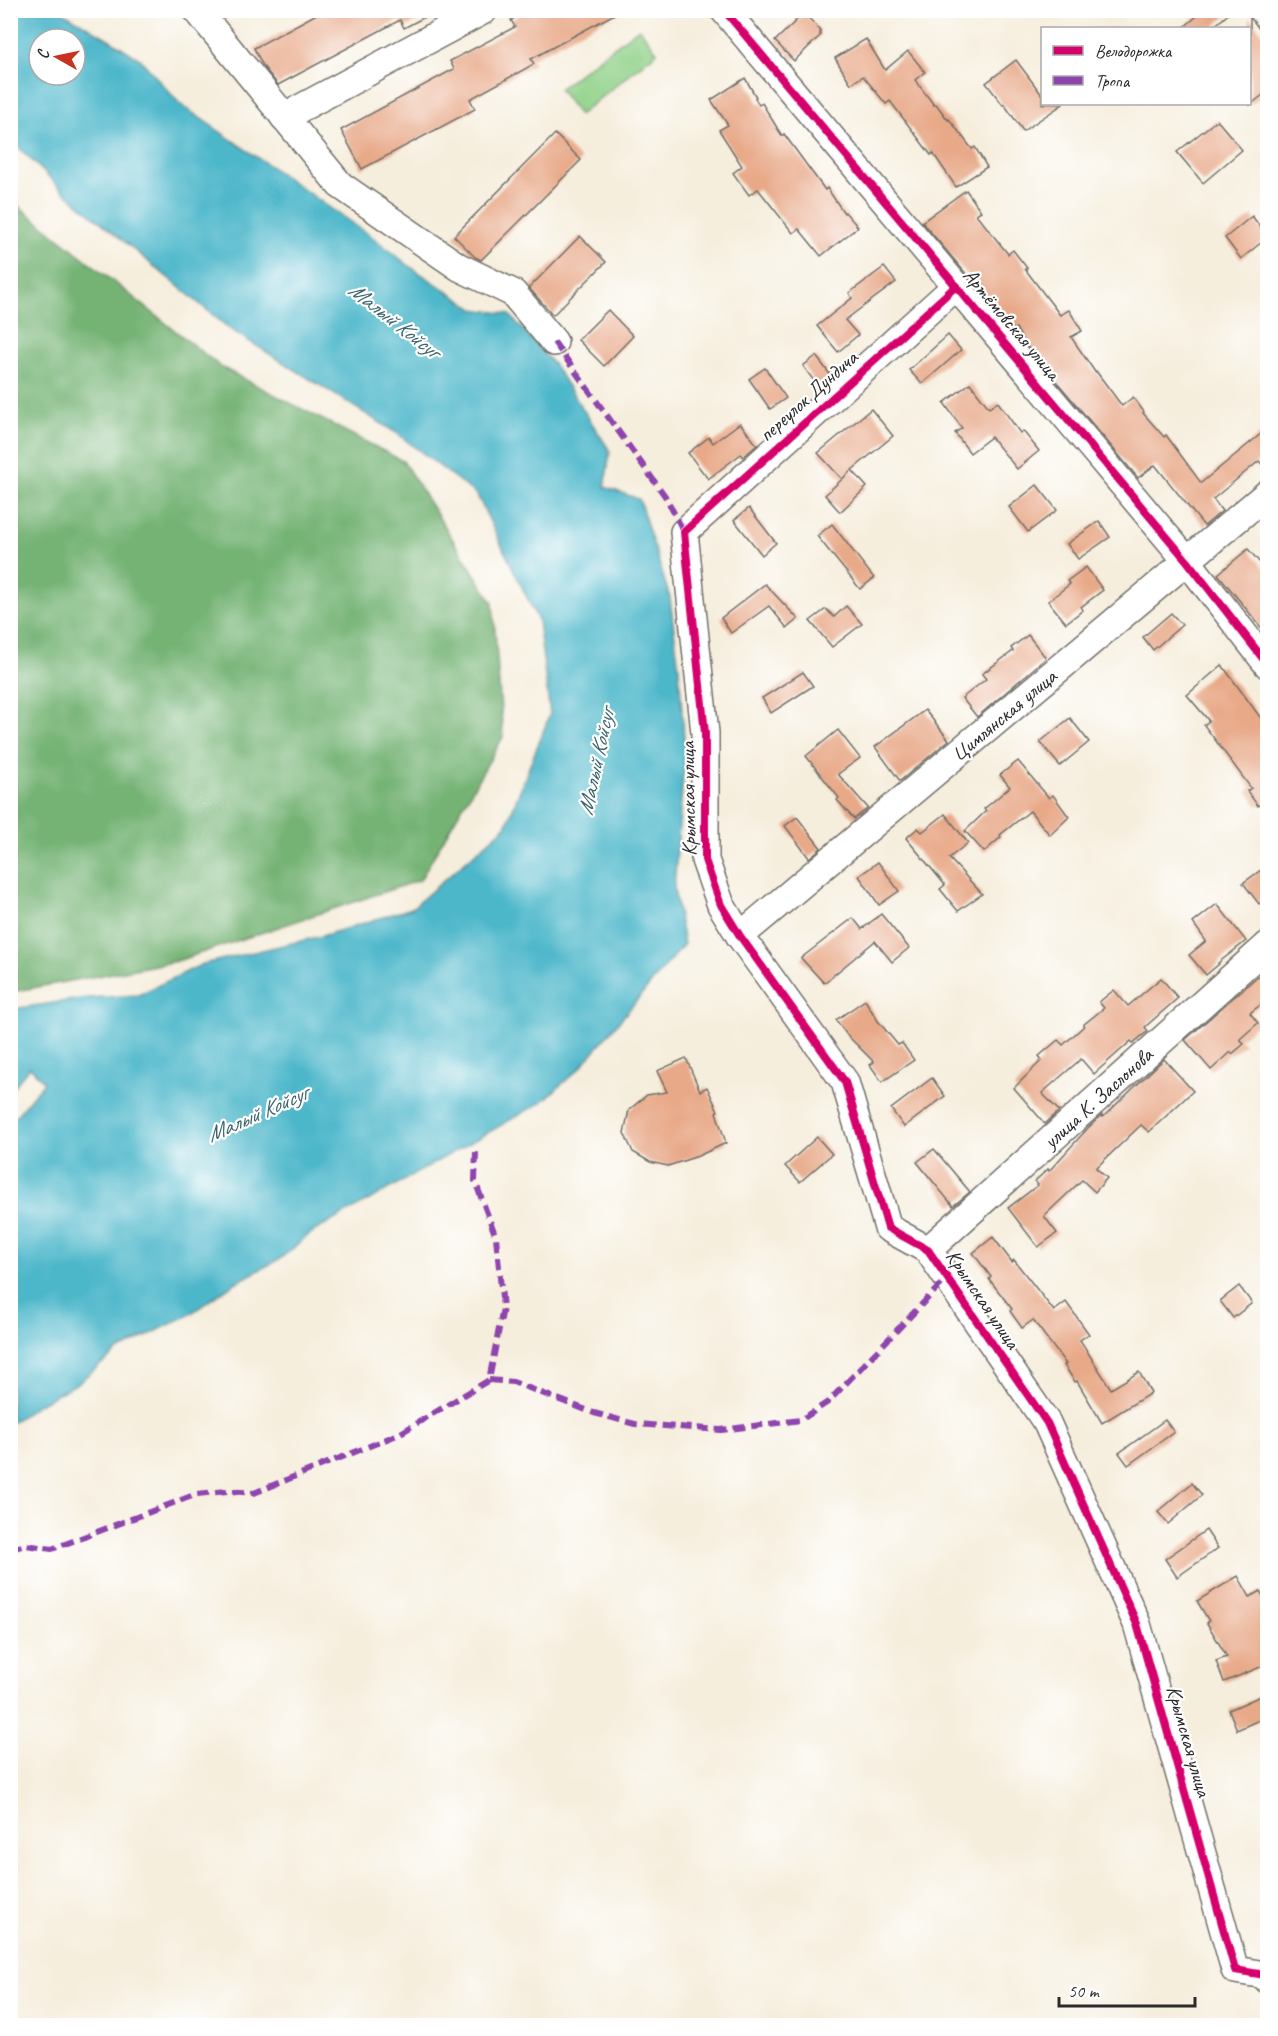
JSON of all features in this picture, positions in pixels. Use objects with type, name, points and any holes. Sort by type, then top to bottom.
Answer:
[{"type":"street","points":[[197,10],[340,185],[459,267],[513,293],[554,342]]},
{"type":"street","points":[[284,117],[484,10]]},
{"type":"street","name":"Артёмовская улица","points":[[724,10],[1188,562],[1268,665]]},
{"type":"street","name":"переулок Дундича","points":[[684,532],[956,286]]},
{"type":"street","name":"Цимлянская улица","points":[[740,936],[1268,493]]},
{"type":"street","name":"Крымская улица","points":[[684,532],[705,733],[705,860],[721,905],[740,936],[845,1082],[888,1228],[928,1250],[1047,1423],[1137,1624],[1235,1970],[1267,1976]]},
{"type":"street","name":"улица К. Заслонова","points":[[928,1250],[1268,945]]},
{"type":"green space","points":[[639,28],[657,52],[579,115],[559,89]]},
{"type":"green space","points":[[11,200],[221,367],[403,461],[493,603],[503,737],[420,880],[177,961],[11,992]]},
{"type":"water","name":"Малый Койсуг","points":[[11,10],[61,11],[140,59],[180,104],[375,239],[412,268],[474,309],[509,314],[554,365],[610,451],[605,487],[639,499],[670,598],[679,669],[685,752],[674,888],[684,944],[581,1067],[542,1102],[311,1233],[280,1259],[235,1283],[190,1314],[118,1351],[76,1384],[37,1405],[11,1423],[11,1122],[44,1082],[30,1067],[11,1090],[11,1011],[87,998],[138,995],[203,964],[322,936],[412,908],[506,826],[550,714],[538,620],[477,495],[395,432],[231,330],[62,190],[11,140]]},
{"type":"building","points":[[324,10],[438,10],[404,28],[400,20],[278,85],[263,66],[254,48]]},
{"type":"building","points":[[528,10],[622,10],[531,59],[534,64],[470,99],[475,109],[362,169],[341,130],[454,69],[450,61],[515,27],[511,20]]},
{"type":"building","points":[[1204,10],[1233,10],[1213,27],[1184,27]]},
{"type":"building","points":[[804,13],[820,30],[820,36],[794,61],[775,41]]},
{"type":"building","points":[[1250,17],[1268,40],[1268,91],[1251,104],[1251,27]]},
{"type":"building","points":[[866,39],[885,70],[908,51],[925,72],[915,80],[972,149],[975,147],[987,167],[956,187],[933,153],[931,155],[890,101],[886,104],[863,76],[851,84],[835,58]]},
{"type":"building","points":[[1016,60],[1041,94],[1041,105],[1062,105],[1023,131],[986,83]]},
{"type":"building","points":[[745,78],[759,105],[762,103],[782,136],[784,134],[825,190],[827,188],[844,213],[858,227],[821,256],[799,229],[793,233],[758,189],[749,195],[733,173],[742,166],[719,130],[728,125],[711,100]]},
{"type":"building","points":[[1217,120],[1242,150],[1203,183],[1177,152]]},
{"type":"building","points":[[555,134],[581,160],[481,260],[475,257],[454,236]]},
{"type":"building","points":[[966,190],[981,211],[976,214],[1008,254],[1013,250],[1060,315],[1069,310],[1082,331],[1071,337],[1122,406],[1133,397],[1143,413],[1164,437],[1166,435],[1201,483],[1268,428],[1268,471],[1259,461],[1213,499],[1222,511],[1204,526],[1155,465],[1138,478],[1025,344],[1016,328],[1014,330],[922,222]]},
{"type":"building","points":[[1252,216],[1268,237],[1241,259],[1225,238]]},
{"type":"building","points":[[580,236],[606,262],[553,315],[529,288]]},
{"type":"building","points":[[884,267],[896,282],[845,320],[858,335],[838,352],[817,326],[852,298],[849,293]]},
{"type":"building","points":[[608,310],[633,336],[604,366],[578,340]]},
{"type":"building","points":[[948,335],[961,350],[922,384],[909,370]]},
{"type":"building","points":[[816,356],[832,377],[819,388],[803,366]]},
{"type":"building","points":[[765,368],[786,398],[770,409],[749,379]]},
{"type":"building","points":[[970,383],[989,408],[998,402],[1020,433],[1023,431],[1039,451],[1017,469],[991,437],[970,453],[955,433],[962,428],[944,403]]},
{"type":"building","points":[[871,409],[893,436],[852,470],[867,487],[840,512],[825,495],[851,471],[842,479],[818,453]]},
{"type":"building","points":[[740,423],[757,445],[743,457],[741,454],[708,479],[688,453],[709,437],[713,443]]},
{"type":"building","points":[[1037,485],[1057,510],[1028,532],[1009,507]]},
{"type":"building","points":[[749,508],[776,543],[762,555],[734,520]]},
{"type":"building","points":[[1099,521],[1110,537],[1078,559],[1067,544]]},
{"type":"building","points":[[832,524],[874,578],[860,589],[817,536]]},
{"type":"building","points":[[1248,549],[1268,572],[1268,636],[1218,574]]},
{"type":"building","points":[[1086,567],[1103,590],[1081,607],[1083,610],[1066,623],[1048,601],[1070,584],[1067,581]]},
{"type":"building","points":[[765,584],[798,619],[787,628],[769,606],[731,633],[721,618]]},
{"type":"building","points":[[846,606],[862,624],[832,647],[810,621],[826,609],[834,617]]},
{"type":"building","points":[[1171,613],[1182,625],[1153,650],[1143,637]]},
{"type":"building","points":[[1028,635],[1046,658],[977,717],[962,698],[986,679],[982,674],[1013,651],[1011,648]]},
{"type":"building","points":[[1222,665],[1268,728],[1268,809],[1263,803],[1258,806],[1247,791],[1251,788],[1204,725],[1209,721],[1187,695]]},
{"type":"building","points":[[803,672],[813,686],[771,713],[762,698]]},
{"type":"building","points":[[925,710],[949,740],[900,781],[875,747]]},
{"type":"building","points":[[1070,718],[1089,742],[1060,766],[1040,742]]},
{"type":"building","points":[[838,730],[860,758],[838,774],[868,808],[854,819],[837,800],[839,798],[806,756]]},
{"type":"building","points":[[1018,761],[1049,798],[1053,795],[1069,817],[1050,835],[1030,811],[1000,835],[1001,837],[984,852],[965,831],[986,811],[984,809],[1010,787],[1000,775]]},
{"type":"building","points":[[945,814],[968,843],[949,858],[982,894],[958,911],[940,889],[945,885],[906,838],[918,828],[922,832]]},
{"type":"building","points":[[797,817],[821,848],[809,858],[785,826]]},
{"type":"building","points":[[878,862],[899,891],[879,905],[859,876]]},
{"type":"building","points":[[1268,865],[1268,897],[1259,904],[1243,883]]},
{"type":"building","points":[[1217,904],[1246,941],[1206,975],[1189,955],[1206,941],[1193,923]]},
{"type":"building","points":[[881,914],[909,948],[892,962],[875,941],[824,983],[801,958],[853,918],[862,929]]},
{"type":"building","points":[[1258,976],[1268,988],[1268,999],[1250,1013],[1258,1023],[1240,1039],[1244,1044],[1211,1070],[1185,1040]]},
{"type":"building","points":[[1161,978],[1178,998],[1145,1027],[1148,1031],[1133,1043],[1131,1041],[1094,1074],[1081,1059],[1042,1093],[1059,1111],[1045,1124],[1014,1088],[1042,1060],[1039,1056],[1058,1040],[1063,1045],[1104,1008],[1099,1002],[1114,990],[1128,1006]]},
{"type":"building","points":[[865,1000],[878,1021],[898,1045],[902,1043],[914,1060],[882,1082],[870,1065],[874,1062],[847,1035],[836,1020]]},
{"type":"building","points":[[686,1058],[700,1091],[707,1087],[718,1111],[716,1112],[726,1143],[668,1166],[650,1162],[633,1152],[624,1133],[629,1110],[647,1095],[667,1092],[657,1071]]},
{"type":"building","points":[[1164,1059],[1193,1091],[1149,1132],[1141,1125],[1096,1168],[1107,1178],[1095,1192],[1082,1180],[1044,1216],[1057,1233],[1038,1247],[1008,1208],[1038,1185],[1035,1181],[1048,1169],[1049,1171],[1088,1128],[1102,1115],[1103,1117]]},
{"type":"building","points":[[932,1078],[945,1096],[904,1127],[891,1109]]},
{"type":"building","points":[[817,1137],[832,1154],[800,1182],[785,1166]]},
{"type":"building","points":[[934,1149],[970,1192],[953,1206],[917,1162]]},
{"type":"building","points":[[993,1237],[1054,1311],[1066,1302],[1089,1334],[1080,1340],[1111,1389],[1139,1372],[1151,1393],[1102,1423],[1077,1381],[1075,1382],[1064,1365],[1066,1364],[1033,1320],[1022,1328],[1010,1311],[1012,1309],[973,1253]]},
{"type":"building","points":[[1239,1286],[1252,1303],[1233,1318],[1220,1301]]},
{"type":"building","points":[[1165,1420],[1174,1432],[1128,1465],[1119,1453]]},
{"type":"building","points":[[1192,1483],[1202,1495],[1168,1524],[1158,1512]]},
{"type":"building","points":[[1206,1530],[1218,1548],[1177,1577],[1165,1559]]},
{"type":"building","points":[[1238,1576],[1250,1597],[1260,1591],[1268,1604],[1268,1664],[1224,1682],[1216,1661],[1227,1657],[1197,1601]]},
{"type":"building","points":[[1263,1695],[1268,1706],[1268,1716],[1237,1730],[1229,1710]]},
{"type":"marked path","points":[[554,342],[665,496],[684,532]]},
{"type":"marked path","points":[[10,1549],[26,1545],[52,1549],[197,1494],[228,1491],[254,1493],[399,1434],[489,1380],[503,1308],[496,1237],[475,1181],[476,1151]]},
{"type":"marked path","points":[[489,1380],[513,1382],[594,1413],[635,1424],[721,1430],[801,1420],[828,1402],[947,1278]]},
{"type":"cycle path","points":[[724,10],[1188,562],[1268,665]]},
{"type":"cycle path","points":[[956,286],[684,532],[705,733],[705,860],[721,905],[740,936],[845,1082],[888,1228],[928,1250],[1047,1423],[1137,1624],[1235,1970],[1265,1975],[1268,1980]]}]
